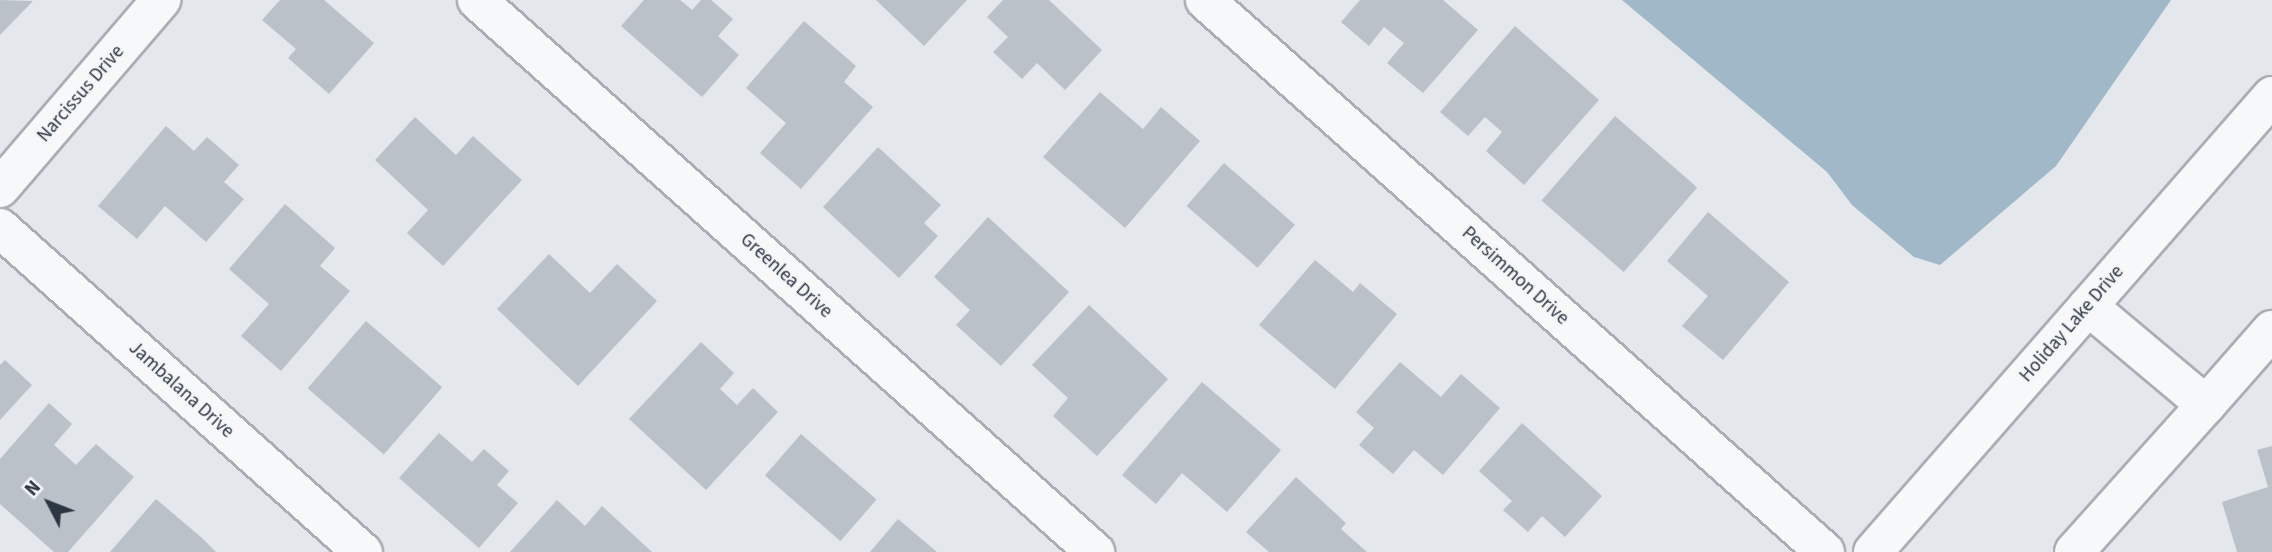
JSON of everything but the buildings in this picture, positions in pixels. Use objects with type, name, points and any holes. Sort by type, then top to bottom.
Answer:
[{"type":"street","name":"Narcissus Drive","points":[[0,188],[162,0]]},
{"type":"street","name":"Greenlea Drive","points":[[477,0],[1095,552]]},
{"type":"street","name":"Persimmon Drive","points":[[1205,0],[1825,552]]},
{"type":"street","name":"Holiday Lake Drive","points":[[1873,552],[2272,96]]},
{"type":"street","name":"Jambalana Drive","points":[[0,228],[363,552]]},
{"type":"street","points":[[2088,306],[2206,405]]},
{"type":"street","points":[[2074,552],[2272,330]]},
{"type":"water","points":[[1622,0],[2171,0],[2056,166],[1940,265],[1914,257],[1852,205],[1827,172]]}]
